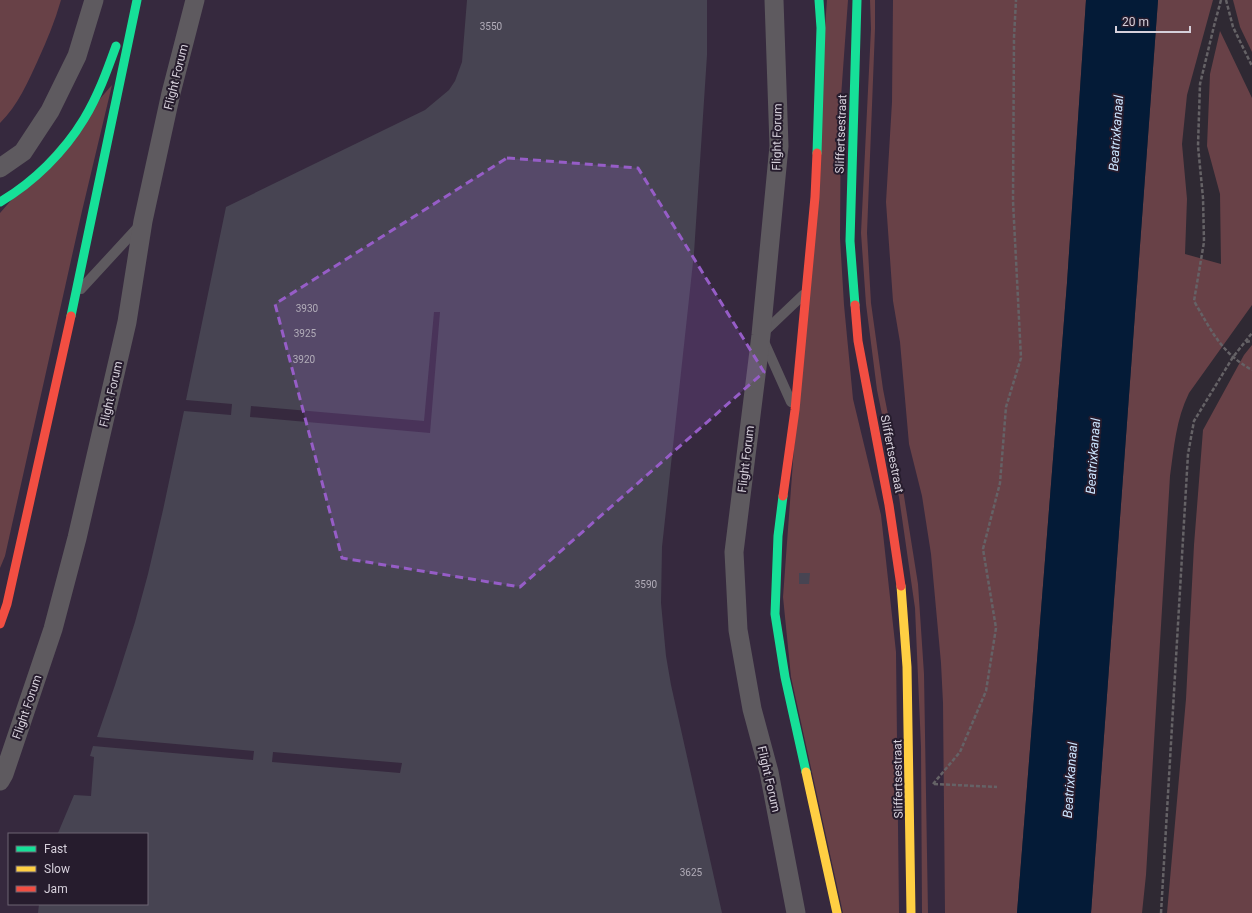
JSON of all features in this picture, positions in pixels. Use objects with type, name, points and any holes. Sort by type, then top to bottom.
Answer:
[{"type":"street","points":[[0,168],[23,152],[50,111],[77,56],[94,0]]},
{"type":"street","points":[[0,202],[34,178],[65,144],[83,119],[107,72],[133,0]]},
{"type":"street","points":[[0,624],[7,604],[76,295],[137,0]]},
{"type":"street","name":"Flight Forum","points":[[0,781],[53,629],[78,538],[127,322],[143,221],[171,92],[195,0]]},
{"type":"street","name":"Flight Forum","points":[[774,0],[779,146],[761,335],[734,552],[738,630],[752,709],[769,772],[796,913]]},
{"type":"street","points":[[819,0],[821,28],[815,197],[795,410],[778,536],[775,614],[785,677],[836,913]]},
{"type":"street","name":"Sliffertsestraat","points":[[857,0],[850,241],[858,341],[889,505],[901,589],[907,667],[911,913]]},
{"type":"lane","points":[[76,295],[143,221]]},
{"type":"lane","points":[[795,410],[761,335],[806,292]]},
{"type":"path","points":[[997,787],[933,784],[960,752],[986,691],[996,628],[984,549],[1000,483],[1006,407],[1021,358],[1013,201],[1014,37],[1016,0]]},
{"type":"path","points":[[1221,0],[1200,84],[1198,146],[1203,198],[1204,242],[1194,301],[1217,341],[1233,357],[1252,370]]},
{"type":"path","points":[[1226,0],[1233,27],[1252,66]]},
{"type":"path","points":[[1160,913],[1188,454],[1194,421],[1233,357],[1252,333]]},
{"type":"path","points":[[1246,342],[1252,341]]},
{"type":"highlighted area","points":[[507,158],[638,168],[764,372],[520,587],[342,558],[275,304]]},
{"type":"shaded area","points":[[0,0],[897,0],[943,599],[953,913],[0,913]]},
{"type":"shaded area","points":[[0,0],[61,0],[48,38],[26,85],[12,109],[0,123]]},
{"type":"shaded area","points":[[827,0],[848,0],[841,97],[840,238],[844,305],[853,399],[881,515],[896,652],[899,913],[843,913],[791,677],[783,597]]},
{"type":"shaded area","points":[[870,0],[875,0],[867,233],[871,303],[883,389],[904,496],[918,584],[924,674],[928,913],[922,913],[921,747],[915,608],[899,497],[877,390],[866,304],[861,233],[871,29]]},
{"type":"shaded area","points":[[893,0],[1086,0],[1067,283],[1017,913],[945,913],[943,703],[941,663],[931,554],[922,496],[909,444],[900,342],[893,301],[886,202],[892,102]]},
{"type":"shaded area","points":[[1158,0],[1213,0],[1187,95],[1182,144],[1187,199],[1185,254],[1221,264],[1220,194],[1207,146],[1210,74],[1220,31],[1252,98],[1252,305],[1189,393],[1181,413],[1176,434],[1170,476],[1146,875],[1142,913],[1091,913]]},
{"type":"shaded area","points":[[1233,0],[1252,0],[1252,52],[1240,27]]},
{"type":"shaded area","points":[[112,85],[82,211],[5,556],[0,568],[0,213]]},
{"type":"shaded area","points":[[1252,345],[1252,913],[1167,913],[1186,699],[1194,545],[1203,430],[1244,355]]},
{"type":"water","name":"Beatrixkanaal","points":[[1086,0],[1158,0],[1091,913],[1017,913],[1067,283]]},
{"type":"building","points":[[467,0],[707,0],[707,55],[694,253],[662,547],[661,603],[666,656],[671,685],[722,913],[38,913],[39,905],[148,905],[148,833],[58,833],[74,795],[91,796],[94,757],[90,756],[93,746],[253,760],[254,751],[97,737],[135,622],[148,574],[184,411],[231,415],[232,404],[186,400],[226,207],[425,110],[449,90],[455,81],[462,62]],"holes":[[[434,312],[440,312],[430,433],[250,417],[251,406],[424,421]],[[273,752],[402,763],[400,773],[272,762]]]},
{"type":"building","points":[[799,573],[810,573],[809,584],[799,584]]},
{"type":"traffic: fast","points":[[71,316],[137,0]]},
{"type":"traffic: fast","points":[[817,153],[821,28],[819,0]]},
{"type":"traffic: fast","points":[[855,305],[850,241],[857,0]]},
{"type":"traffic: fast","points":[[0,202],[36,176],[58,154],[76,131],[98,92],[116,46]]},
{"type":"traffic: fast","points":[[783,496],[778,536],[775,614],[785,677],[806,772]]},
{"type":"traffic: slow","points":[[901,586],[907,667],[911,913]]},
{"type":"traffic: slow","points":[[806,772],[837,913]]},
{"type":"traffic: jam","points":[[783,496],[795,410],[815,197],[817,153]]},
{"type":"traffic: jam","points":[[855,305],[858,341],[889,505],[901,586]]},
{"type":"traffic: jam","points":[[0,624],[7,604],[71,316]]}]
